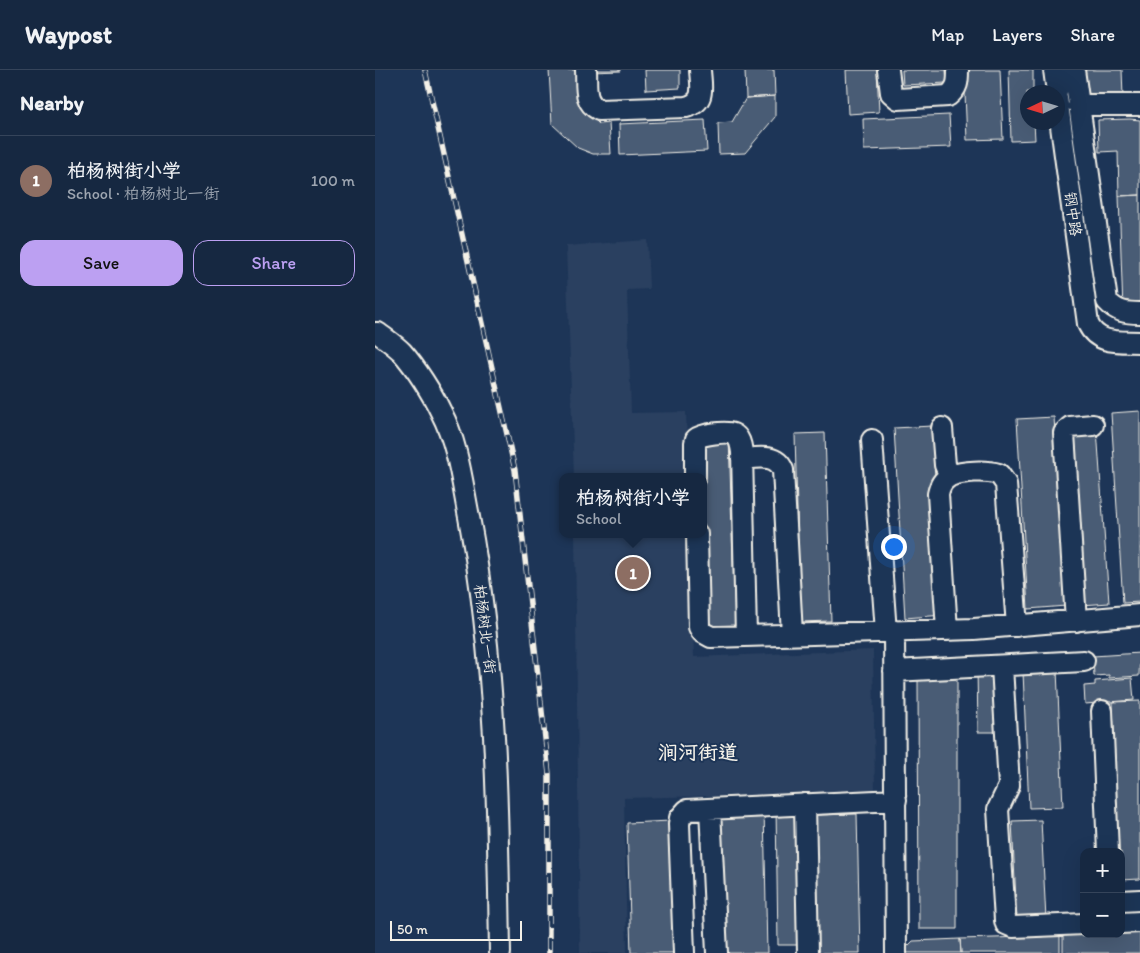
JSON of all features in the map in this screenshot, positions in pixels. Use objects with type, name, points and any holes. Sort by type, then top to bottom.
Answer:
[{"type":"street","points":[[586,70],[587,97],[589,103],[599,110],[685,107],[693,105],[698,101],[701,93],[700,70]]},
{"type":"street","points":[[888,70],[891,93],[898,99],[948,96],[955,91],[958,85],[957,70]]},
{"type":"street","points":[[1042,70],[1044,85]]},
{"type":"street","points":[[1054,70],[1056,85]]},
{"type":"street","points":[[1074,70],[1107,301],[1113,308],[1122,313],[1140,314]]},
{"type":"street","points":[[1078,105],[1140,105]]},
{"type":"street","name":"钢中路","points":[[1050,130],[1075,323],[1086,333],[1088,324],[1062,130]]},
{"type":"street","name":"柏杨树北一街","points":[[377,333],[430,411],[444,441],[467,550],[484,690],[490,815],[493,953]]},
{"type":"street","name":"柏杨树北一街","points":[[377,333],[401,352],[442,412],[453,442],[463,486],[475,549],[493,692],[499,815],[500,953]]},
{"type":"street","points":[[1140,342],[1107,340],[1086,333],[1087,343],[1097,348],[1140,350]]},
{"type":"street","points":[[1076,621],[1064,433],[1070,427],[1093,425]]},
{"type":"street","points":[[943,428],[945,465],[950,476]]},
{"type":"street","points":[[695,473],[695,443],[700,435],[732,434],[738,438],[742,459],[745,636]]},
{"type":"street","points":[[872,440],[894,670],[896,953]]},
{"type":"street","points":[[742,459],[772,458],[781,464],[783,470],[792,634]]},
{"type":"street","points":[[947,630],[938,494],[944,479],[956,473],[990,472],[999,474],[1006,484],[1017,626]]},
{"type":"street","points":[[697,538],[699,627],[701,632],[711,636],[890,632],[1017,626],[1076,621],[1097,611],[1140,615]]},
{"type":"street","points":[[894,670],[1084,661]]},
{"type":"street","points":[[1002,666],[1009,786],[998,809],[1006,924],[1013,927],[1080,924]]},
{"type":"street","points":[[1102,711],[1108,848]]},
{"type":"street","points":[[684,953],[679,824],[680,818],[687,810],[895,800]]},
{"type":"street","points":[[796,805],[808,953]]},
{"type":"street","points":[[710,809],[717,953]]},
{"type":"street","points":[[1125,902],[1140,900]]},
{"type":"street","points":[[1125,923],[1140,922]]},
{"type":"shaded area","points":[[647,240],[649,289],[627,290],[631,413],[686,412],[688,473],[574,473],[566,246]]},
{"type":"shaded area","points":[[575,538],[690,538],[694,657],[873,650],[875,792],[624,798],[627,953],[580,953]]},
{"type":"building","points":[[549,70],[583,70],[581,106],[599,124],[609,123],[611,154],[593,154],[578,148],[552,124]]},
{"type":"building","points":[[590,70],[621,70],[621,71],[590,72]]},
{"type":"building","points":[[645,70],[680,70],[680,88],[646,90]]},
{"type":"building","points":[[745,70],[774,70],[775,96],[746,98]]},
{"type":"building","points":[[846,70],[877,70],[879,112],[848,114]]},
{"type":"building","points":[[902,70],[946,70],[947,83],[903,85]]},
{"type":"building","points":[[964,70],[1000,70],[1003,139],[967,140]]},
{"type":"building","points":[[1009,70],[1033,70],[1033,85],[1020,85],[1020,130],[1034,130],[1035,140],[1011,141]]},
{"type":"building","points":[[1085,70],[1122,70],[1123,97],[1086,97]]},
{"type":"building","points":[[775,96],[775,117],[745,153],[719,154],[718,123],[732,122],[746,98]]},
{"type":"building","points":[[949,115],[951,147],[864,150],[863,119]]},
{"type":"building","points":[[705,120],[707,151],[620,155],[619,124]]},
{"type":"building","points":[[1098,120],[1140,120],[1140,195],[1119,196],[1118,151],[1099,152]]},
{"type":"building","points":[[1140,195],[1140,310],[1123,311],[1119,196]]},
{"type":"building","points":[[1140,411],[1140,602],[1123,603],[1111,413]]},
{"type":"building","points":[[1054,417],[1066,606],[1028,609],[1017,419]]},
{"type":"building","points":[[932,426],[943,615],[905,618],[894,428]]},
{"type":"building","points":[[1097,429],[1109,603],[1082,605],[1070,431]]},
{"type":"building","points":[[825,433],[831,621],[800,622],[795,434]]},
{"type":"building","points":[[729,437],[735,625],[704,626],[703,538],[707,538],[707,473],[703,473],[699,438]]},
{"type":"building","points":[[1140,653],[1139,676],[1109,678],[1109,675],[1094,676],[1093,656]]},
{"type":"building","points":[[977,667],[996,667],[997,732],[978,732]]},
{"type":"building","points":[[1057,670],[1063,807],[1029,808],[1023,672]]},
{"type":"building","points":[[918,675],[957,675],[957,929],[919,929]]},
{"type":"building","points":[[1132,678],[1134,700],[1085,704],[1084,686],[1095,685],[1095,681]]},
{"type":"building","points":[[1140,701],[1140,879],[1125,880],[1125,848],[1118,848],[1113,702]]},
{"type":"building","points":[[776,807],[801,807],[804,945],[778,945]]},
{"type":"building","points":[[764,809],[767,953],[723,953],[721,810]]},
{"type":"building","points":[[857,814],[860,953],[817,953],[814,815]]},
{"type":"building","points":[[1041,820],[1046,920],[1017,921],[1012,821]]},
{"type":"building","points":[[671,821],[675,953],[631,953],[627,823]]},
{"type":"building","points":[[1125,932],[1140,932],[1140,953],[1063,953],[1063,934],[1080,934],[1080,938],[1125,938]]},
{"type":"building","points":[[1060,936],[1060,953],[961,953],[960,939]]},
{"type":"building","points":[[960,939],[961,953],[905,953],[905,949],[913,941]]},
{"type":"railway","points":[[425,70],[515,470],[549,774],[549,953]]},
{"type":"place","name":"柏杨树街小学","points":[[633,573]]},
{"type":"district","name":"涧河街道","points":[[698,752]]}]
